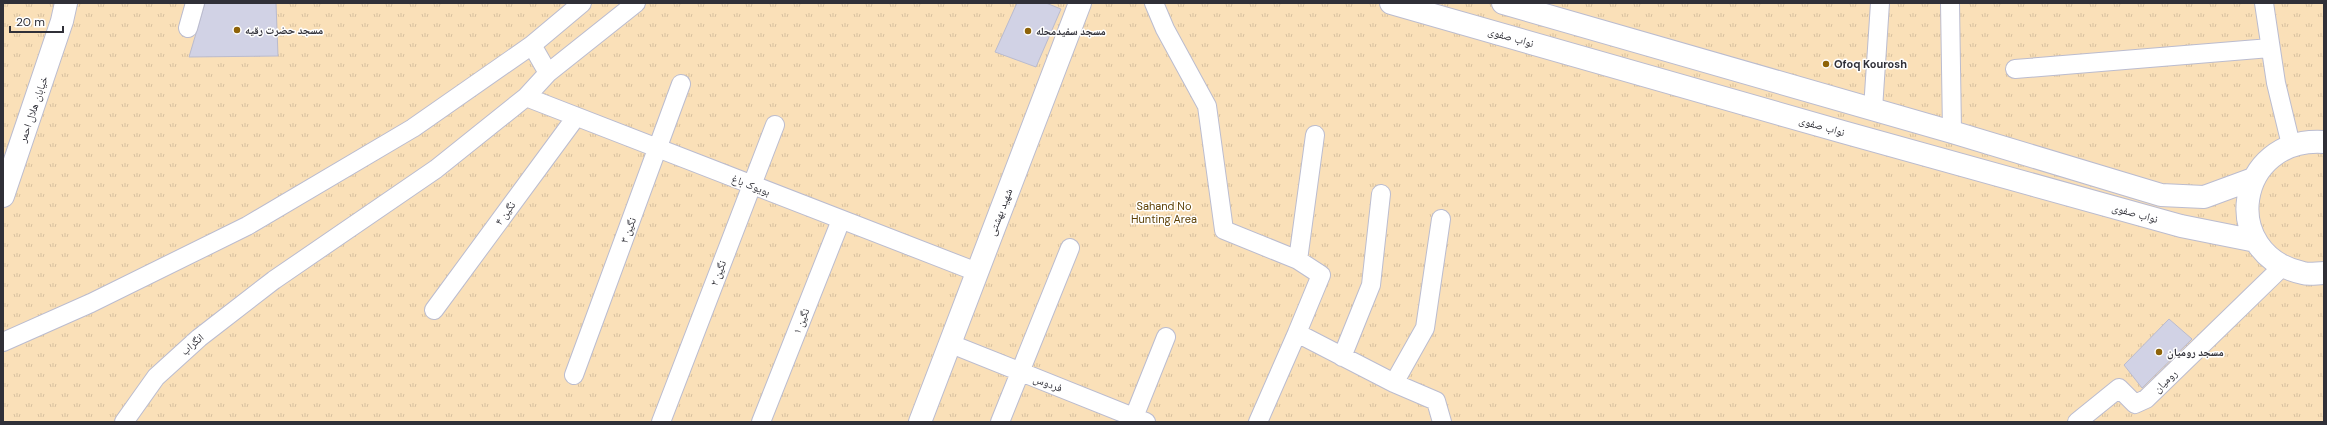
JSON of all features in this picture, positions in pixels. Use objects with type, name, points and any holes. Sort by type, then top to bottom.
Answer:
[{"type":"street","name":"خیابان هلال احمر","points":[[3,196],[64,12],[76,3]]},
{"type":"street","points":[[188,28],[195,3]]},
{"type":"street","points":[[3,342],[91,303],[247,226],[413,128],[532,45],[582,3]]},
{"type":"street","name":"انگراب","points":[[124,422],[156,378],[199,338],[274,280],[436,169],[526,97],[548,73],[636,3]]},
{"type":"street","name":"شهید بهشتی","points":[[920,422],[1080,3]]},
{"type":"street","points":[[1154,3],[1165,29],[1207,106],[1224,230],[1298,260],[1321,275],[1258,422]]},
{"type":"street","name":"نواب صفوی","points":[[1391,3],[1843,132],[2173,224],[2256,241]]},
{"type":"street","points":[[1503,3],[1952,132],[2161,195],[2204,197],[2253,179]]},
{"type":"street","points":[[1873,109],[1880,3]]},
{"type":"street","points":[[1950,3],[1952,132]]},
{"type":"street","points":[[2264,3],[2270,48],[2291,145]]},
{"type":"street","points":[[532,45],[548,73]]},
{"type":"street","points":[[2015,69],[2270,48]]},
{"type":"street","name":"نگین ۳","points":[[574,375],[659,149],[681,84]]},
{"type":"street","name":"بویوک باغ","points":[[526,97],[977,272]]},
{"type":"street","name":"نگین ۴","points":[[434,310],[576,116]]},
{"type":"street","name":"نگین ۲","points":[[661,422],[775,125]]},
{"type":"street","points":[[1298,260],[1315,135]]},
{"type":"street","points":[[2324,142],[2309,141],[2291,145],[2276,153],[2263,165],[2253,179],[2248,200],[2248,221],[2256,241],[2267,255],[2282,266],[2304,274],[2324,273]]},
{"type":"street","points":[[1342,357],[1370,284],[1380,194]]},
{"type":"street","points":[[1394,382],[1425,328],[1441,219]]},
{"type":"street","name":"نگین ۱","points":[[761,422],[841,220]]},
{"type":"street","points":[[1000,422],[1070,248]]},
{"type":"street","name":"رومیان","points":[[2077,422],[2119,388],[2135,404],[2146,399],[2282,266]]},
{"type":"street","points":[[1297,333],[1342,357],[1436,401],[1442,422]]},
{"type":"street","points":[[1137,420],[1166,337]]},
{"type":"street","name":"فردوس","points":[[951,344],[1137,420]]},
{"type":"green space","name":"Sahand No Hunting Area","points":[[3,3],[2324,3],[2324,422],[3,422]]},
{"type":"building","name":"مسجد حضرت رقیه","points":[[205,3],[276,3],[278,56],[189,57]]},
{"type":"building","name":"مسجد سفیدمحله","points":[[1017,3],[1046,3],[1061,9],[1036,67],[995,52]]},
{"type":"building","name":"مسجد رومیان","points":[[2169,319],[2192,339],[2142,388],[2124,365]]},
{"type":"place","name":"مسجد حضرت رقیه","points":[[237,30]]},
{"type":"place","name":"مسجد سفیدمحله","points":[[1028,31]]},
{"type":"place","name":"Ofoq Kourosh","points":[[1826,64]]},
{"type":"place","name":"مسجد رومیان","points":[[2159,352]]}]
